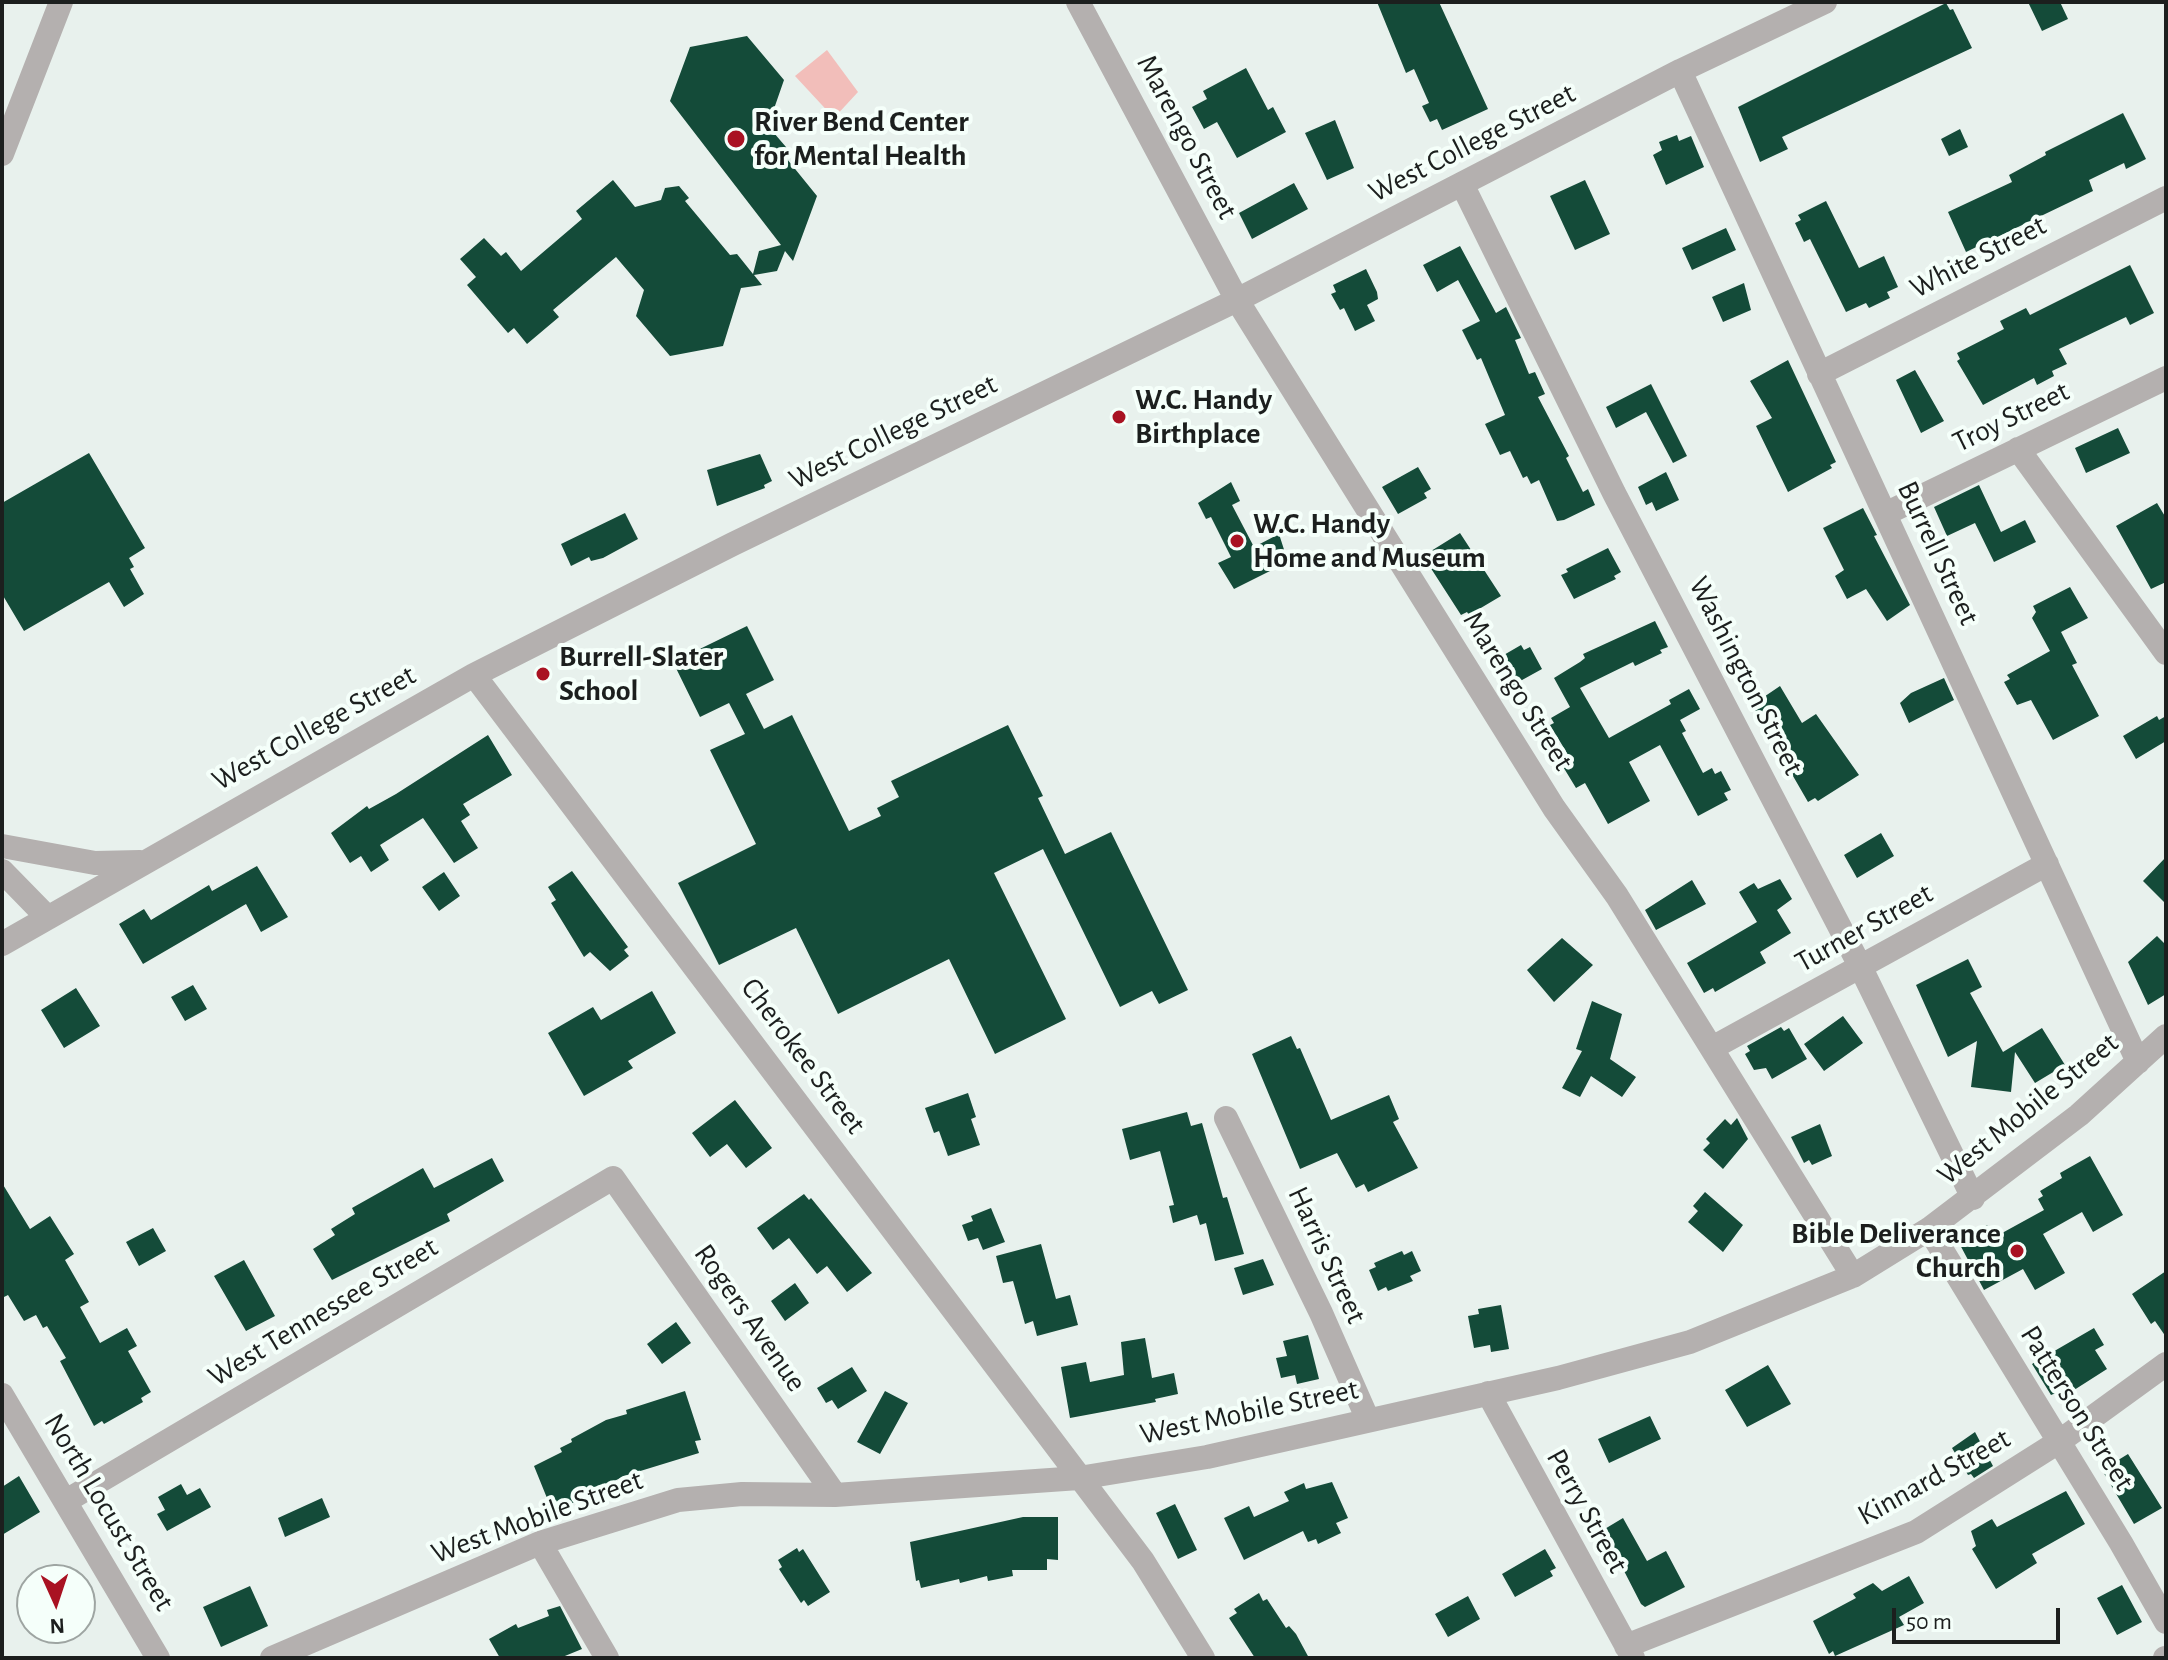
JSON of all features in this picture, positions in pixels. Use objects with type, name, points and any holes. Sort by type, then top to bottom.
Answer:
[{"type":"street","points":[[2,154],[61,2]]},
{"type":"street","name":"Marengo Street","points":[[1078,2],[1237,300],[1537,781],[1610,885],[1853,1276]]},
{"type":"street","name":"West College Street","points":[[2,944],[474,675],[733,544],[1237,300],[1680,71],[1825,2]]},
{"type":"street","name":"Burrell Street","points":[[1680,71],[2138,1062]]},
{"type":"street","name":"Washington Street","points":[[1462,184],[1614,493],[1860,966],[1973,1198]]},
{"type":"street","name":"White Street","points":[[1819,374],[2166,198]]},
{"type":"street","name":"Troy Street","points":[[1885,514],[2166,378]]},
{"type":"street","points":[[2018,449],[2166,653]]},
{"type":"street","name":"Cherokee Street","points":[[474,675],[1143,1561],[1203,1658]]},
{"type":"street","points":[[2,846],[95,863],[142,862]]},
{"type":"street","name":"Turner Street","points":[[1712,1048],[2047,864]]},
{"type":"street","points":[[2,871],[48,918]]},
{"type":"street","name":"West Mobile Street","points":[[272,1658],[540,1543],[678,1500],[742,1494],[835,1495],[1079,1478],[1207,1457],[1488,1393],[1690,1342],[1853,1276],[1929,1229],[2079,1115],[2166,1036]]},
{"type":"street","name":"Harris Street","points":[[1226,1118],[1321,1313],[1368,1420]]},
{"type":"street","name":"Rogers Avenue","points":[[613,1178],[835,1495]]},
{"type":"street","name":"West Tennessee Street","points":[[66,1501],[613,1178]]},
{"type":"street","name":"Patterson Street","points":[[1929,1229],[2060,1441],[2166,1622]]},
{"type":"street","name":"Kinnard Street","points":[[1630,1652],[1712,1609],[1916,1532],[2060,1441],[2166,1364]]},
{"type":"street","name":"Perry Street","points":[[1488,1393],[1630,1652]]},
{"type":"street","name":"North Locust Street","points":[[3,1399],[158,1658]]},
{"type":"street","points":[[540,1543],[607,1658]]},
{"type":"shaded area","points":[[827,50],[858,92],[834,118],[795,76]]},
{"type":"building","points":[[1377,2],[1439,2],[1488,109],[1442,130],[1437,119],[1430,122],[1422,106],[1429,103],[1414,69],[1406,73]]},
{"type":"building","points":[[2028,2],[2060,2],[2068,19],[2042,31]]},
{"type":"building","points":[[1946,3],[1950,10],[1953,9],[1972,48],[1782,137],[1788,149],[1760,162],[1738,107]]},
{"type":"building","points":[[747,36],[784,80],[768,126],[792,154],[787,159],[817,196],[793,261],[785,251],[777,271],[754,275],[762,285],[741,288],[723,346],[670,356],[636,316],[644,290],[616,257],[553,310],[559,317],[527,344],[514,328],[508,333],[467,285],[476,277],[460,259],[484,238],[501,256],[506,252],[521,271],[582,219],[576,211],[613,180],[635,207],[661,200],[665,188],[679,186],[689,198],[685,201],[730,255],[737,254],[753,274],[759,251],[781,245],[670,101],[690,47]]},
{"type":"building","points":[[1246,68],[1268,110],[1273,107],[1286,132],[1237,158],[1217,122],[1204,129],[1192,107],[1207,99],[1203,91]]},
{"type":"building","points":[[2123,113],[2146,159],[2126,169],[2124,163],[2089,180],[2093,191],[1966,252],[1948,212],[2012,182],[2009,175],[2046,155],[2045,152]]},
{"type":"building","points":[[1335,120],[1354,168],[1327,180],[1305,133]]},
{"type":"building","points":[[1960,129],[1968,147],[1949,156],[1941,139]]},
{"type":"building","points":[[1677,135],[1679,141],[1691,136],[1704,167],[1666,185],[1653,155],[1662,150],[1659,142]]},
{"type":"building","points":[[1585,180],[1610,234],[1575,250],[1550,196]]},
{"type":"building","points":[[1294,183],[1308,209],[1252,239],[1239,213]]},
{"type":"building","points":[[1826,201],[1859,268],[1884,256],[1898,287],[1887,292],[1890,298],[1869,308],[1866,303],[1846,312],[1810,239],[1804,242],[1795,223],[1801,220],[1798,215]]},
{"type":"building","points":[[1726,228],[1736,250],[1692,270],[1682,248]]},
{"type":"building","points":[[1460,246],[1496,313],[1506,307],[1521,338],[1515,340],[1529,374],[1535,372],[1545,394],[1538,397],[1569,456],[1566,458],[1583,492],[1588,489],[1595,505],[1564,520],[1557,521],[1539,480],[1531,484],[1527,476],[1523,478],[1510,451],[1500,455],[1485,424],[1505,415],[1481,358],[1477,360],[1462,330],[1480,321],[1458,280],[1437,292],[1423,265]]},
{"type":"building","points":[[2130,265],[2154,313],[2130,325],[2126,317],[2059,349],[2067,364],[2052,371],[2054,376],[2037,385],[2034,378],[1983,405],[1957,361],[1960,359],[1957,353],[2004,329],[2000,321],[2026,308],[2030,315]]},
{"type":"building","points":[[1366,269],[1377,292],[1378,299],[1367,305],[1375,321],[1355,331],[1344,308],[1340,310],[1331,294],[1336,292],[1333,285]]},
{"type":"building","points":[[1744,283],[1751,310],[1723,322],[1712,297]]},
{"type":"building","points":[[1788,360],[1836,462],[1830,465],[1832,468],[1788,492],[1756,426],[1772,418],[1750,381]]},
{"type":"building","points":[[1915,370],[1944,421],[1921,433],[1896,380]]},
{"type":"building","points":[[1651,384],[1687,456],[1673,463],[1646,412],[1616,428],[1606,407]]},
{"type":"building","points":[[2118,428],[2130,453],[2086,473],[2075,448]]},
{"type":"building","points":[[89,453],[145,548],[129,558],[134,567],[130,569],[144,594],[124,607],[109,582],[24,631],[2,594],[2,503]]},
{"type":"building","points":[[760,454],[772,481],[764,485],[765,488],[717,506],[707,470]]},
{"type":"building","points":[[1418,467],[1431,489],[1424,493],[1427,498],[1398,514],[1382,487]]},
{"type":"building","points":[[1666,472],[1679,500],[1656,511],[1652,502],[1646,505],[1638,487]]},
{"type":"building","name":"W.C. Handy Home and Museum","points":[[1231,482],[1240,501],[1232,505],[1254,547],[1279,534],[1288,562],[1234,589],[1218,563],[1231,557],[1211,517],[1206,519],[1198,503]]},
{"type":"building","points":[[1979,485],[2001,532],[2025,520],[2036,542],[1994,562],[1975,523],[1947,536],[1934,507]]},
{"type":"building","points":[[2157,503],[2166,518],[2166,582],[2151,589],[2116,526]]},
{"type":"building","points":[[1863,508],[1910,605],[1887,621],[1866,589],[1847,599],[1835,576],[1844,570],[1823,528]]},
{"type":"building","points":[[625,513],[638,539],[603,558],[591,561],[589,557],[571,566],[561,544]]},
{"type":"building","points":[[1460,533],[1501,596],[1469,615],[1467,612],[1461,615],[1423,556]]},
{"type":"building","points":[[1608,548],[1621,572],[1614,576],[1616,579],[1574,599],[1561,575],[1568,572],[1566,569]]},
{"type":"building","points":[[2070,587],[2088,618],[2061,632],[2077,663],[2072,665],[2099,716],[2053,740],[2031,700],[2017,705],[2004,682],[2010,679],[2007,675],[2050,651],[2032,618],[2036,612],[2033,606]]},
{"type":"building","points":[[1655,621],[1668,647],[1660,650],[1662,653],[1635,666],[1633,662],[1580,688],[1609,738],[1671,704],[1669,700],[1689,689],[1700,709],[1680,720],[1686,731],[1682,733],[1703,773],[1712,768],[1715,774],[1721,771],[1731,790],[1724,793],[1728,800],[1698,816],[1660,745],[1629,762],[1650,801],[1608,824],[1585,783],[1576,788],[1562,765],[1570,758],[1550,725],[1554,723],[1551,718],[1570,707],[1554,678],[1585,658],[1583,654]]},
{"type":"building","points":[[747,626],[774,680],[746,694],[764,729],[792,715],[849,831],[881,816],[877,808],[899,797],[891,781],[1008,725],[1043,796],[1038,798],[1065,854],[1111,832],[1188,990],[1159,1004],[1152,991],[1120,1007],[1043,849],[994,873],[1066,1019],[995,1054],[949,959],[838,1014],[796,928],[719,965],[678,883],[756,844],[710,750],[745,734],[729,703],[700,717],[673,662]]},
{"type":"building","points":[[1521,645],[1524,650],[1530,647],[1542,669],[1504,690],[1490,663]]},
{"type":"building","points":[[1944,678],[1954,700],[1909,723],[1900,703],[1911,693]]},
{"type":"building","points":[[1780,686],[1802,723],[1816,714],[1859,775],[1818,801],[1815,798],[1808,802],[1752,705]]},
{"type":"building","points":[[2157,716],[2159,720],[2166,716],[2166,741],[2136,759],[2123,736]]},
{"type":"building","points":[[488,735],[512,775],[463,804],[470,815],[461,821],[478,848],[454,863],[423,818],[380,845],[389,860],[371,872],[361,856],[350,863],[331,833],[367,806],[369,809],[396,794]]},
{"type":"building","points":[[1881,833],[1894,856],[1857,878],[1844,855]]},
{"type":"building","points":[[2166,857],[2166,904],[2143,881]]},
{"type":"building","points":[[257,866],[288,917],[261,932],[246,904],[143,964],[119,924],[144,909],[151,920],[209,885],[212,891]]},
{"type":"building","points":[[572,871],[628,947],[624,950],[629,956],[610,971],[590,952],[584,957],[551,903],[556,900],[548,887]]},
{"type":"building","points":[[444,872],[460,896],[439,911],[422,887]]},
{"type":"building","points":[[1780,879],[1792,899],[1777,910],[1791,933],[1760,952],[1766,963],[1715,992],[1713,988],[1704,993],[1687,963],[1757,922],[1739,892],[1754,883],[1758,889]]},
{"type":"building","points":[[1692,880],[1706,904],[1656,930],[1645,910]]},
{"type":"building","points":[[2157,936],[2166,945],[2166,994],[2148,1005],[2128,962]]},
{"type":"building","points":[[1562,938],[1593,965],[1554,1002],[1527,970]]},
{"type":"building","points":[[1968,959],[1982,987],[1970,993],[2003,1052],[2042,1028],[2065,1065],[2035,1083],[2015,1052],[2011,1092],[1971,1087],[1977,1041],[1948,1057],[1916,985]]},
{"type":"building","points":[[193,985],[207,1009],[185,1021],[171,997]]},
{"type":"building","points":[[76,988],[100,1026],[64,1048],[41,1010]]},
{"type":"building","points":[[652,991],[676,1033],[628,1061],[633,1068],[584,1096],[548,1033],[593,1007],[601,1020]]},
{"type":"building","points":[[1592,1001],[1622,1014],[1610,1059],[1636,1077],[1622,1097],[1591,1076],[1580,1097],[1562,1088],[1582,1051],[1576,1049]]},
{"type":"building","points":[[1843,1016],[1863,1043],[1824,1071],[1804,1044]]},
{"type":"building","points":[[1781,1027],[1784,1031],[1789,1028],[1807,1059],[1772,1079],[1766,1068],[1754,1070],[1745,1054],[1750,1051],[1747,1046]]},
{"type":"building","points":[[1291,1036],[1297,1049],[1300,1048],[1331,1120],[1389,1095],[1399,1119],[1393,1122],[1418,1168],[1368,1192],[1364,1184],[1356,1188],[1337,1153],[1300,1169],[1252,1054]]},
{"type":"building","points":[[968,1093],[976,1117],[971,1119],[980,1145],[948,1156],[939,1131],[934,1133],[925,1108]]},
{"type":"building","points":[[735,1100],[772,1148],[746,1168],[727,1144],[710,1157],[692,1133]]},
{"type":"building","points":[[1187,1112],[1191,1126],[1202,1123],[1223,1198],[1227,1197],[1244,1254],[1215,1261],[1206,1223],[1200,1225],[1197,1215],[1173,1223],[1169,1206],[1174,1205],[1160,1151],[1130,1160],[1122,1129]]},
{"type":"building","points":[[1737,1118],[1748,1139],[1723,1169],[1703,1150],[1710,1143],[1706,1139],[1725,1119],[1731,1125]]},
{"type":"building","points":[[1820,1124],[1832,1156],[1812,1165],[1809,1160],[1804,1163],[1791,1137]]},
{"type":"building","points":[[2090,1156],[2123,1215],[2093,1232],[2082,1212],[2043,1234],[2065,1273],[2035,1290],[2023,1269],[1984,1290],[1958,1241],[1987,1225],[1993,1238],[2044,1210],[2038,1199],[2043,1196],[2040,1191],[2062,1178],[2060,1173]]},
{"type":"building","points":[[492,1158],[504,1181],[447,1214],[450,1221],[332,1280],[313,1249],[335,1235],[331,1229],[355,1214],[352,1208],[423,1168],[434,1188]]},
{"type":"building","points":[[2,1183],[30,1229],[50,1216],[74,1254],[65,1260],[89,1302],[80,1307],[100,1343],[127,1328],[137,1346],[128,1351],[151,1392],[141,1398],[143,1402],[104,1424],[102,1421],[94,1426],[60,1361],[66,1358],[47,1326],[43,1328],[36,1315],[24,1321],[8,1295],[2,1298]]},
{"type":"building","points":[[1705,1192],[1743,1225],[1723,1252],[1688,1222],[1698,1211],[1693,1206]]},
{"type":"building","points":[[804,1194],[809,1200],[811,1198],[872,1273],[847,1292],[827,1266],[817,1274],[789,1238],[773,1250],[757,1228]]},
{"type":"building","points":[[991,1208],[1005,1242],[983,1250],[978,1238],[968,1241],[962,1225],[973,1221],[971,1216]]},
{"type":"building","points":[[153,1228],[166,1251],[139,1266],[126,1242]]},
{"type":"building","points":[[1041,1244],[1056,1299],[1070,1295],[1078,1325],[1037,1336],[1033,1321],[1025,1324],[1013,1281],[1003,1283],[996,1256]]},
{"type":"building","points":[[1402,1251],[1404,1255],[1412,1251],[1421,1271],[1410,1276],[1413,1281],[1388,1291],[1386,1287],[1378,1291],[1369,1270],[1376,1267],[1374,1263]]},
{"type":"building","points":[[1263,1259],[1274,1285],[1243,1295],[1234,1268]]},
{"type":"building","points":[[244,1260],[275,1316],[246,1331],[214,1276]]},
{"type":"building","points":[[2166,1271],[2166,1337],[2155,1321],[2151,1324],[2132,1294]]},
{"type":"building","points":[[795,1283],[809,1303],[785,1321],[771,1301]]},
{"type":"building","points":[[1501,1305],[1509,1349],[1491,1352],[1490,1345],[1474,1348],[1468,1316],[1479,1314],[1478,1309]]},
{"type":"building","points":[[676,1322],[691,1343],[662,1364],[647,1344]]},
{"type":"building","points":[[2094,1328],[2104,1345],[2095,1350],[2107,1369],[2060,1399],[2056,1393],[2051,1395],[2032,1364]]},
{"type":"building","points":[[1308,1335],[1319,1379],[1297,1384],[1295,1375],[1281,1378],[1276,1358],[1287,1356],[1283,1341]]},
{"type":"building","points":[[1145,1338],[1152,1378],[1174,1373],[1178,1394],[1155,1399],[1156,1402],[1070,1418],[1061,1367],[1086,1362],[1090,1382],[1124,1375],[1121,1342]]},
{"type":"building","points":[[1768,1365],[1791,1404],[1747,1427],[1725,1390]]},
{"type":"building","points":[[852,1367],[867,1391],[838,1409],[832,1400],[826,1403],[817,1388]]},
{"type":"building","points":[[685,1391],[701,1440],[695,1441],[699,1453],[624,1476],[561,1509],[556,1500],[549,1503],[534,1466],[562,1452],[560,1448],[572,1442],[571,1439],[606,1420],[627,1414],[626,1410]]},
{"type":"building","points":[[885,1391],[908,1403],[880,1454],[857,1442]]},
{"type":"building","points":[[1650,1416],[1661,1439],[1609,1463],[1598,1439]]},
{"type":"building","points":[[1975,1432],[1993,1466],[1974,1478],[1968,1475],[1952,1448]]},
{"type":"building","points":[[2128,1454],[2162,1508],[2134,1524],[2102,1470]]},
{"type":"building","points":[[19,1476],[40,1512],[2,1535],[2,1487]]},
{"type":"building","points":[[1332,1482],[1348,1518],[1336,1523],[1341,1533],[1318,1544],[1316,1539],[1308,1542],[1303,1531],[1244,1560],[1224,1518],[1249,1506],[1254,1517],[1289,1501],[1284,1492],[1304,1483],[1306,1489]]},
{"type":"building","points":[[181,1484],[187,1495],[200,1488],[211,1507],[167,1531],[157,1514],[165,1510],[158,1497]]},
{"type":"building","points":[[2066,1491],[2085,1524],[2032,1554],[2037,1563],[1996,1589],[1972,1549],[1976,1546],[1971,1531],[1992,1519],[1997,1527]]},
{"type":"building","points":[[322,1498],[330,1517],[285,1537],[278,1518]]},
{"type":"building","points":[[1175,1504],[1197,1550],[1178,1559],[1156,1513]]},
{"type":"building","points":[[1023,1517],[1058,1517],[1058,1560],[1047,1559],[1047,1570],[1012,1570],[1013,1576],[988,1581],[987,1576],[921,1588],[919,1580],[916,1581],[910,1542]]},
{"type":"building","points":[[1623,1518],[1647,1561],[1666,1551],[1685,1587],[1645,1607],[1641,1604],[1603,1530]]},
{"type":"building","points":[[797,1548],[799,1552],[803,1549],[830,1592],[808,1606],[804,1600],[801,1603],[779,1569],[782,1567],[778,1560]]},
{"type":"building","points":[[1545,1549],[1556,1568],[1550,1571],[1553,1576],[1515,1597],[1502,1574]]},
{"type":"building","points":[[1909,1576],[1924,1603],[1899,1617],[1904,1625],[1835,1656],[1833,1651],[1829,1654],[1813,1621],[1856,1598],[1853,1594],[1873,1583],[1882,1591]]},
{"type":"building","points":[[2122,1585],[2142,1622],[2117,1635],[2097,1598]]},
{"type":"building","points":[[250,1586],[268,1626],[221,1647],[203,1607]]},
{"type":"building","points":[[1259,1593],[1263,1601],[1267,1599],[1286,1628],[1289,1626],[1296,1634],[1309,1658],[1255,1658],[1229,1618],[1237,1613],[1234,1609]]},
{"type":"building","points":[[1468,1596],[1480,1619],[1448,1637],[1435,1614]]},
{"type":"building","points":[[560,1606],[582,1649],[560,1658],[500,1658],[489,1639],[516,1624],[518,1628],[549,1616],[547,1610]]},
{"type":"place","name":"River Bend Center for Mental Health","points":[[736,139]]},
{"type":"place","name":"W.C. Handy Birthplace","points":[[1119,417]]},
{"type":"place","name":"W.C. Handy Home and Museum","points":[[1237,541]]},
{"type":"place","name":"Burrell-Slater School","points":[[543,674]]},
{"type":"place","name":"Bible Deliverance Church","points":[[2017,1251]]}]
